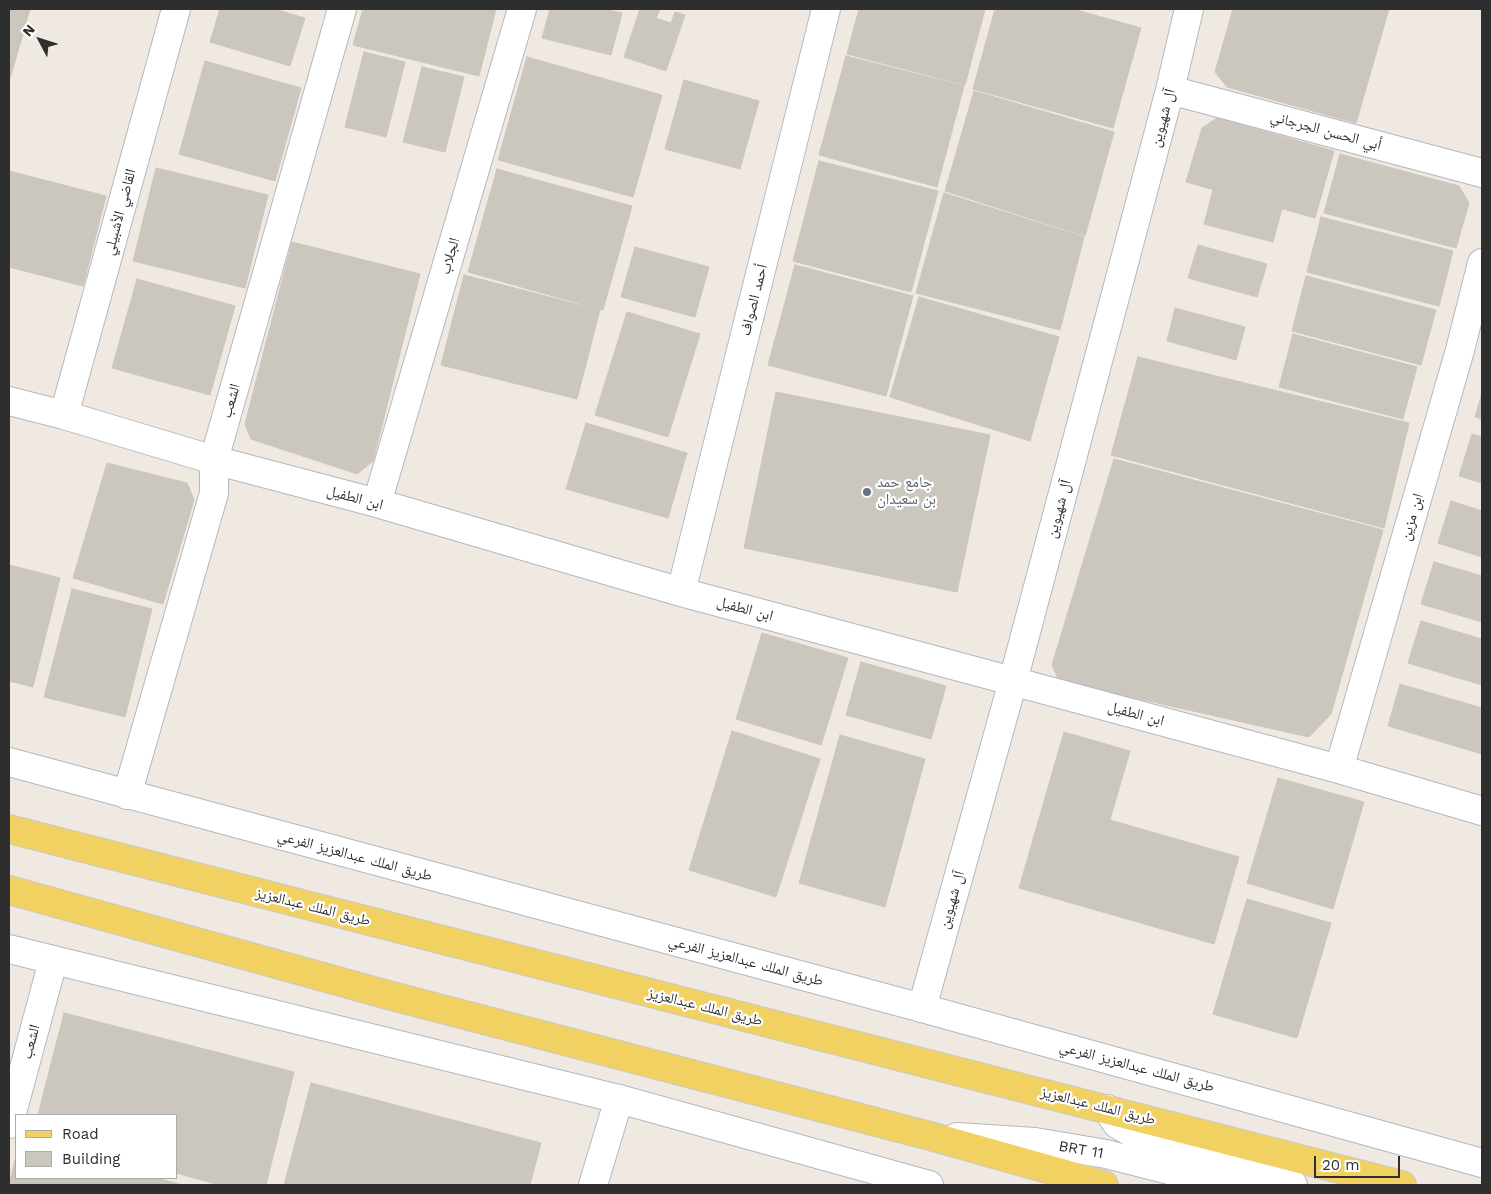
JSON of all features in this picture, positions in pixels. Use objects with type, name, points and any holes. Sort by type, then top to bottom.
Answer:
[{"type":"main road","name":"طريق الملك عبدالعزيز","points":[[9,828],[404,931],[1107,1108],[1402,1185]]},
{"type":"main road","points":[[9,890],[388,995],[930,1136],[1104,1185]]},
{"type":"street","name":"القاضي الأشبيلي","points":[[64,415],[176,9]]},
{"type":"street","name":"الشعب","points":[[127,795],[214,493],[214,460],[342,9]]},
{"type":"street","name":"الجلاب","points":[[377,503],[522,9]]},
{"type":"street","name":"أحمد الصواف","points":[[681,592],[826,9]]},
{"type":"street","name":"آل شهيوين","points":[[922,1008],[1013,681],[1170,90],[1189,9]]},
{"type":"street","name":"أبي الحسن الجرجاني","points":[[1170,90],[1482,173]]},
{"type":"street","name":"ابن مزين","points":[[1338,769],[1471,354],[1482,263]]},
{"type":"street","name":"ابن الطفيل","points":[[9,401],[64,415],[214,460],[377,503],[681,592],[1338,769],[1482,811]]},
{"type":"street","name":"طريق الملك عبدالعزيز الفرعي","points":[[9,762],[922,1008],[1482,1163]]},
{"type":"street","points":[[9,948],[53,961],[619,1099],[929,1185]]},
{"type":"street","name":"الشعب","points":[[9,1124],[53,961]]},
{"type":"street","points":[[593,1185],[619,1099]]},
{"type":"street","points":[[1107,1108],[1116,1124],[1159,1148],[1293,1185]]},
{"type":"street","name":"BRT 11","points":[[930,1136],[1053,1145],[1106,1154],[1228,1185]]},
{"type":"building","points":[[9,9],[30,9],[9,82]]},
{"type":"building","points":[[220,9],[274,9],[305,18],[290,66],[210,42]]},
{"type":"building","points":[[363,9],[496,9],[479,76],[353,45]]},
{"type":"building","points":[[550,9],[603,9],[622,13],[611,55],[542,38]]},
{"type":"building","points":[[640,9],[660,9],[656,18],[671,23],[675,12],[685,15],[666,71],[624,57]]},
{"type":"building","points":[[859,9],[985,9],[965,85],[847,54]]},
{"type":"building","points":[[995,9],[1073,9],[1141,28],[1113,128],[973,89]]},
{"type":"building","points":[[1233,9],[1389,9],[1356,123],[1227,87],[1215,72]]},
{"type":"building","points":[[364,52],[405,62],[386,137],[345,127]]},
{"type":"building","points":[[846,56],[964,86],[937,187],[819,155]]},
{"type":"building","points":[[527,57],[662,95],[633,197],[498,160]]},
{"type":"building","points":[[205,61],[301,88],[275,181],[179,154]]},
{"type":"building","points":[[422,67],[464,77],[445,152],[403,142]]},
{"type":"building","points":[[684,80],[759,101],[740,169],[665,149]]},
{"type":"building","points":[[974,91],[1114,132],[1085,236],[945,191]]},
{"type":"building","points":[[1217,118],[1334,151],[1315,218],[1186,182],[1202,128]]},
{"type":"building","points":[[1340,154],[1459,186],[1469,203],[1456,248],[1324,213]]},
{"type":"building","points":[[819,161],[938,191],[911,292],[793,261]]},
{"type":"building","points":[[156,168],[268,195],[245,288],[133,261]]},
{"type":"building","points":[[497,169],[632,206],[603,310],[468,272]]},
{"type":"building","points":[[9,171],[106,196],[83,286],[9,267]]},
{"type":"building","points":[[1213,190],[1282,209],[1273,242],[1204,224]]},
{"type":"building","points":[[944,193],[1084,237],[1060,330],[916,293]]},
{"type":"building","points":[[1321,217],[1453,251],[1439,306],[1307,272]]},
{"type":"building","points":[[292,242],[420,274],[373,461],[357,474],[251,439],[245,424]]},
{"type":"building","points":[[1198,245],[1267,264],[1257,297],[1188,278]]},
{"type":"building","points":[[635,247],[709,267],[695,317],[621,297]]},
{"type":"building","points":[[795,265],[913,296],[886,396],[768,365]]},
{"type":"building","points":[[464,275],[600,310],[577,399],[441,365]]},
{"type":"building","points":[[1306,276],[1436,310],[1421,365],[1292,331]]},
{"type":"building","points":[[137,279],[235,306],[210,395],[112,368]]},
{"type":"building","points":[[919,297],[1059,337],[1030,441],[890,397]]},
{"type":"building","points":[[1175,308],[1245,327],[1236,360],[1167,341]]},
{"type":"building","points":[[627,312],[700,334],[668,437],[595,415]]},
{"type":"building","points":[[1293,334],[1417,367],[1403,419],[1279,387]]},
{"type":"building","points":[[1138,357],[1409,423],[1384,528],[1111,455]]},
{"type":"building","name":"جامع حمد بن سعيدان","points":[[776,392],[990,435],[957,592],[744,548]]},
{"type":"building","points":[[1482,393],[1482,419],[1475,417]]},
{"type":"building","points":[[586,423],[687,453],[668,518],[566,489]]},
{"type":"building","points":[[1472,434],[1482,437],[1482,483],[1459,476]]},
{"type":"building","points":[[1114,459],[1383,530],[1331,714],[1309,737],[1059,681],[1052,665]]},
{"type":"building","points":[[107,463],[187,483],[194,500],[163,604],[73,578]]},
{"type":"building","points":[[1451,501],[1482,511],[1482,557],[1438,543]]},
{"type":"building","points":[[1434,562],[1482,576],[1482,622],[1421,604]]},
{"type":"building","points":[[9,565],[60,578],[33,687],[9,681]]},
{"type":"building","points":[[72,589],[152,609],[125,717],[44,697]]},
{"type":"building","points":[[1421,621],[1482,639],[1482,685],[1408,663]]},
{"type":"building","points":[[762,633],[848,658],[821,745],[736,719]]},
{"type":"building","points":[[861,662],[946,686],[931,739],[846,715]]},
{"type":"building","points":[[1400,684],[1482,708],[1482,754],[1388,726]]},
{"type":"building","points":[[732,731],[820,759],[776,897],[689,870]]},
{"type":"building","points":[[1064,732],[1130,751],[1110,820],[1239,857],[1214,944],[1019,888]]},
{"type":"building","points":[[840,735],[925,759],[885,907],[799,883]]},
{"type":"building","points":[[1278,778],[1364,802],[1333,909],[1247,883]]},
{"type":"building","points":[[1247,899],[1331,923],[1297,1038],[1213,1014]]},
{"type":"building","points":[[64,1013],[294,1072],[266,1185],[219,1185],[178,1174],[178,1114],[38,1114]]},
{"type":"building","points":[[311,1083],[541,1143],[530,1185],[284,1185]]},
{"type":"building","points":[[15,1160],[15,1179],[113,1179],[111,1185],[9,1185]]},
{"type":"building","points":[[113,1179],[161,1179],[182,1185],[111,1185]]},
{"type":"place","name":"جامع حمد بن سعيدان","points":[[867,492]]}]
